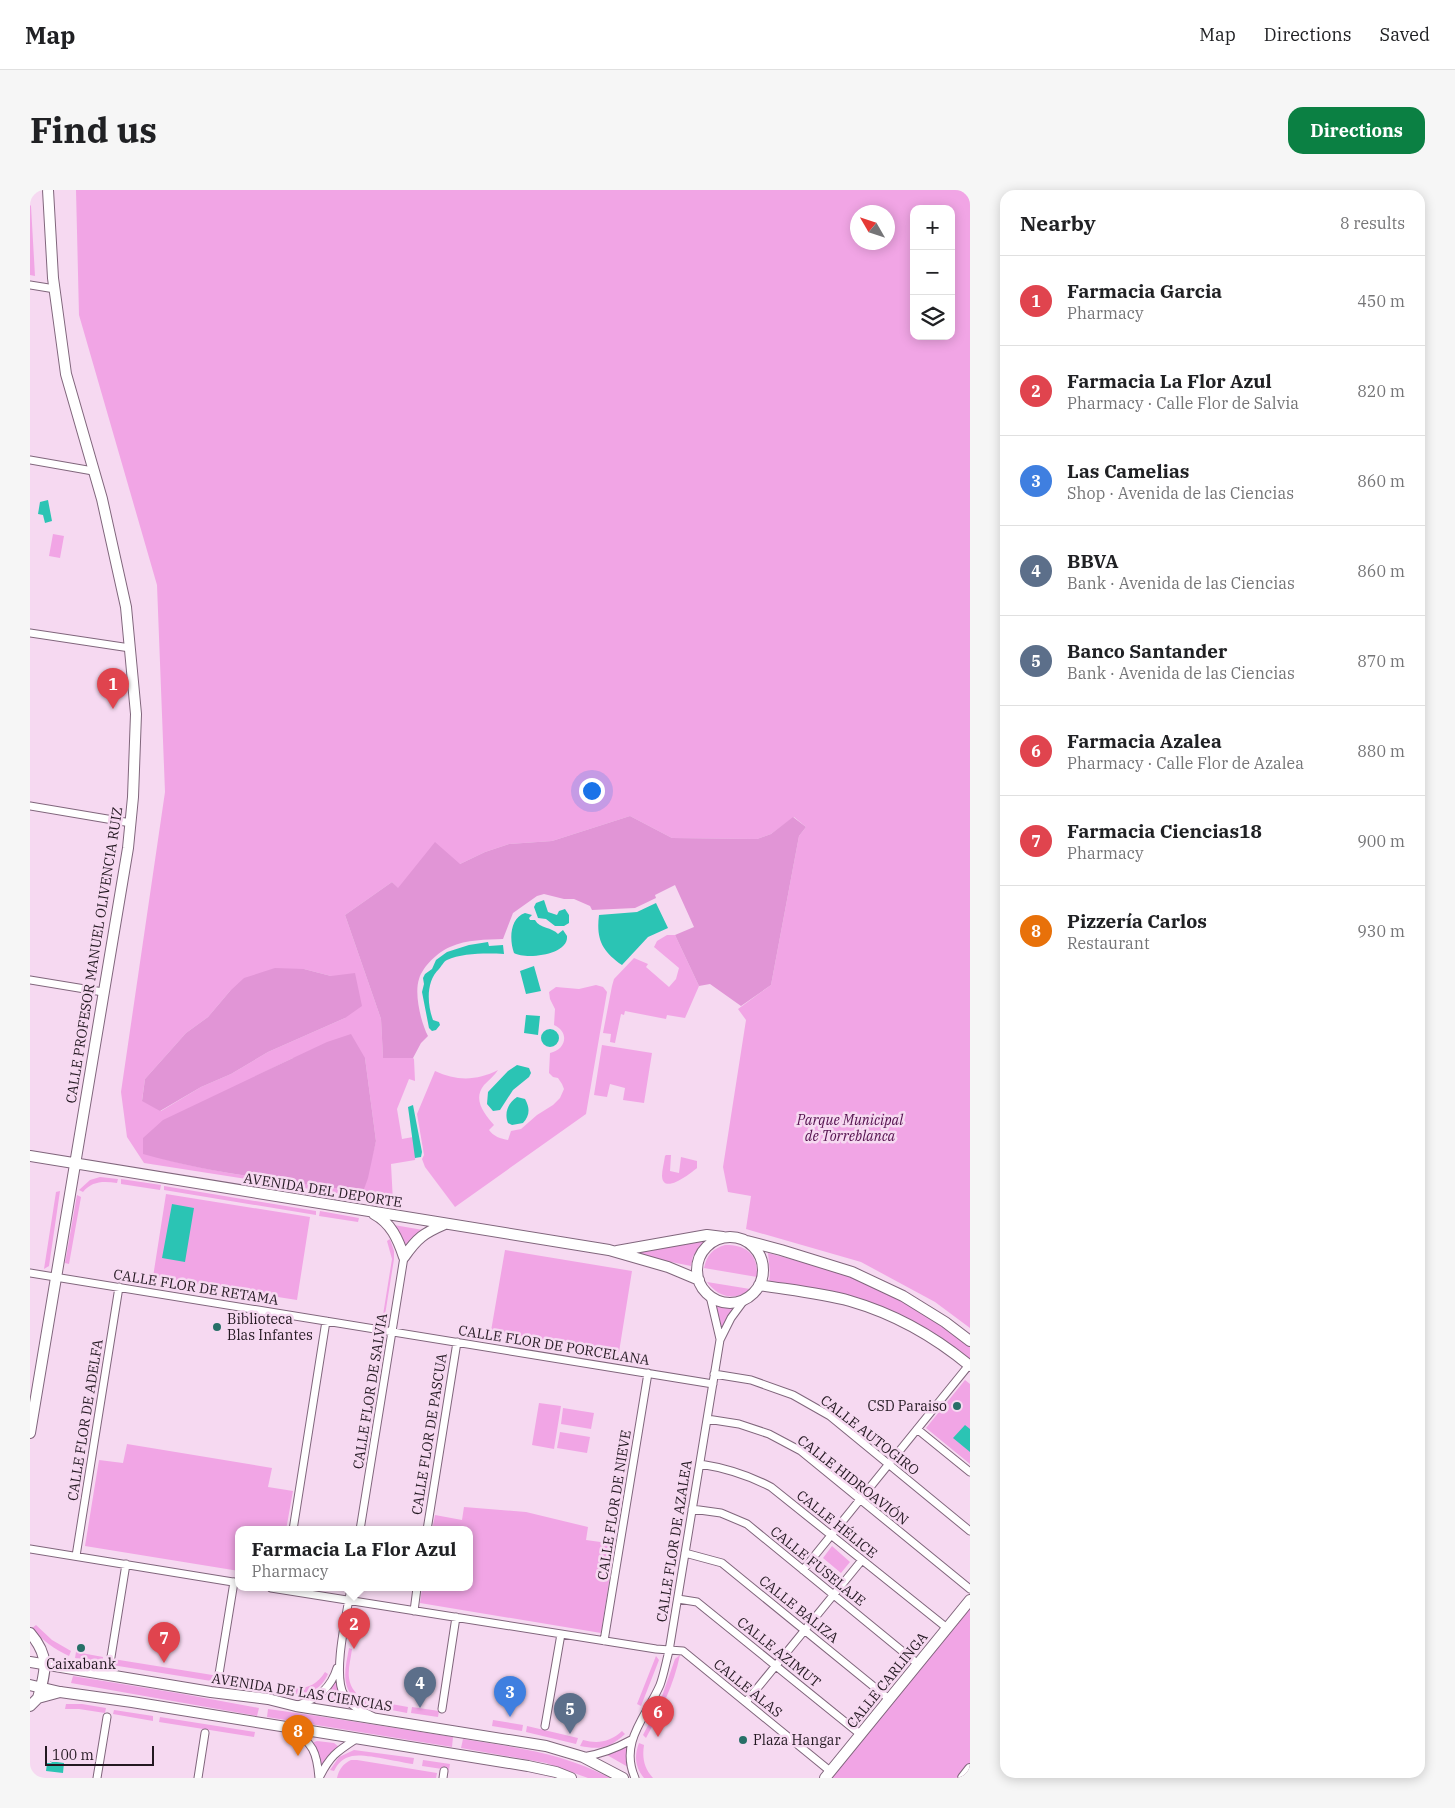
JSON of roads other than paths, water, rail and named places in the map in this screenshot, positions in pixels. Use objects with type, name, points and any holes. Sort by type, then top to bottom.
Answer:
[{"type":"street","name":"CALLE PROFESOR MANUEL OLIVENCIA RUIZ","points":[[30,1433],[128,848],[131,823],[136,714],[126,607],[102,499],[66,374],[55,289],[48,190]]},
{"type":"street","points":[[30,285],[55,289]]},
{"type":"street","points":[[30,460],[93,470]]},
{"type":"street","points":[[30,633],[130,648]]},
{"type":"street","points":[[30,806],[131,823]]},
{"type":"street","points":[[30,980],[104,992]]},
{"type":"street","name":"AVENIDA DEL DEPORTE","points":[[30,1156],[612,1251],[668,1267],[699,1280]]},
{"type":"street","points":[[368,1211],[383,1219],[398,1237],[404,1256]]},
{"type":"street","points":[[404,1256],[413,1244],[427,1232],[446,1223]]},
{"type":"street","name":"AVENIDA DEL DEPORTE","points":[[612,1251],[707,1235],[727,1237]]},
{"type":"street","points":[[720,1340],[710,1296],[697,1274],[704,1251],[716,1241],[727,1237],[782,1250],[852,1272],[902,1296],[945,1322],[970,1341]]},
{"type":"street","points":[[720,1340],[731,1318],[745,1299],[753,1293],[763,1276],[760,1256],[755,1247],[747,1241]]},
{"type":"street","name":"CALLE FLOR DE SALVIA","points":[[361,1526],[404,1256]]},
{"type":"street","name":"CALLE FLOR DE RETAMA","points":[[30,1272],[392,1332]]},
{"type":"street","points":[[759,1285],[818,1294],[880,1311],[938,1341],[969,1366],[803,1570]]},
{"type":"street","name":"CALLE FLOR DE ADELFA","points":[[76,1556],[119,1287]]},
{"type":"street","points":[[710,1296],[727,1302],[745,1299]]},
{"type":"street","points":[[294,1526],[326,1321]]},
{"type":"street","name":"CALLE FLOR DE PORCELANA","points":[[392,1332],[713,1384]]},
{"type":"street","name":"CALLE FLOR DE AZALEA","points":[[631,1740],[661,1682],[669,1651],[720,1340]]},
{"type":"street","name":"CALLE FLOR DE PASCUA","points":[[428,1526],[457,1342]]},
{"type":"street","name":"CALLE FLOR DE NIEVE","points":[[604,1641],[648,1373]]},
{"type":"street","name":"CALLE AUTOGIRO","points":[[714,1374],[751,1380],[793,1395],[830,1416],[970,1530]]},
{"type":"street","name":"CALLE HIDROAVIÓN","points":[[707,1419],[739,1424],[801,1451],[970,1589]]},
{"type":"street","points":[[917,1429],[970,1472]]},
{"type":"street","name":"CALLE HÉLICE","points":[[700,1464],[725,1468],[771,1487],[947,1628]]},
{"type":"street","name":"CALLE FUSELAJE","points":[[692,1509],[721,1513],[747,1524],[918,1664]]},
{"type":"street","points":[[30,1549],[235,1582]]},
{"type":"street","name":"CALLE BALIZA","points":[[685,1553],[722,1563],[889,1699]]},
{"type":"street","points":[[746,1702],[862,1560]]},
{"type":"street","points":[[111,1657],[126,1564]]},
{"type":"street","points":[[219,1674],[235,1591]]},
{"type":"street","name":"CALLE ALAS","points":[[296,1591],[604,1641],[669,1651],[683,1651],[746,1702],[828,1774]]},
{"type":"street","points":[[350,1591],[339,1677],[344,1695],[356,1707],[375,1718]]},
{"type":"street","points":[[414,1610],[417,1591]]},
{"type":"street","name":"CALLE AZIMUT","points":[[678,1599],[698,1602],[860,1734]]},
{"type":"street","name":"CALLE CARLINGA","points":[[828,1774],[970,1600]]},
{"type":"street","points":[[442,1710],[456,1617]]},
{"type":"street","points":[[30,1633],[45,1660],[44,1678],[40,1693],[30,1706]]},
{"type":"street","points":[[545,1726],[561,1634]]},
{"type":"street","name":"AVENIDA DE LAS CIENCIAS","points":[[30,1662],[45,1660],[66,1668],[211,1692],[254,1697],[296,1706],[546,1746],[583,1758],[623,1778]]},
{"type":"street","points":[[296,1706],[311,1701],[324,1692],[336,1673],[340,1660]]},
{"type":"street","points":[[30,1685],[40,1693],[60,1692],[132,1702],[528,1766],[571,1778]]},
{"type":"street","points":[[97,1778],[106,1717]]},
{"type":"street","points":[[289,1728],[312,1746],[318,1763],[319,1778]]},
{"type":"street","points":[[198,1778],[205,1733]]},
{"type":"street","points":[[319,1778],[328,1760],[356,1739]]},
{"type":"street","points":[[583,1758],[610,1751],[631,1740]]},
{"type":"street","points":[[631,1740],[629,1751],[635,1778]]},
{"type":"street","points":[[963,1778],[970,1770]]},
{"type":"place","name":"Farmacia Garcia","points":[[113,709]]},
{"type":"place","name":"Biblioteca Blas Infantes","points":[[217,1327]]},
{"type":"place","name":"CSD Paraiso","points":[[957,1406]]},
{"type":"place","name":"Caixabank","points":[[81,1648]]},
{"type":"place","name":"Farmacia La Flor Azul","points":[[354,1649]]},
{"type":"place","name":"Farmacia Ciencias18","points":[[164,1663]]},
{"type":"place","name":"BBVA","points":[[420,1708]]},
{"type":"place","name":"Las Camelias","points":[[510,1717]]},
{"type":"place","name":"Banco Santander","points":[[570,1734]]},
{"type":"place","name":"Farmacia Azalea","points":[[658,1737]]},
{"type":"place","name":"Plaza Hangar","points":[[743,1740]]},
{"type":"place","name":"Pizzería Carlos","points":[[298,1756]]},
{"type":"park label","name":"Parque Municipal de Torreblanca","points":[[850,1128]]}]
